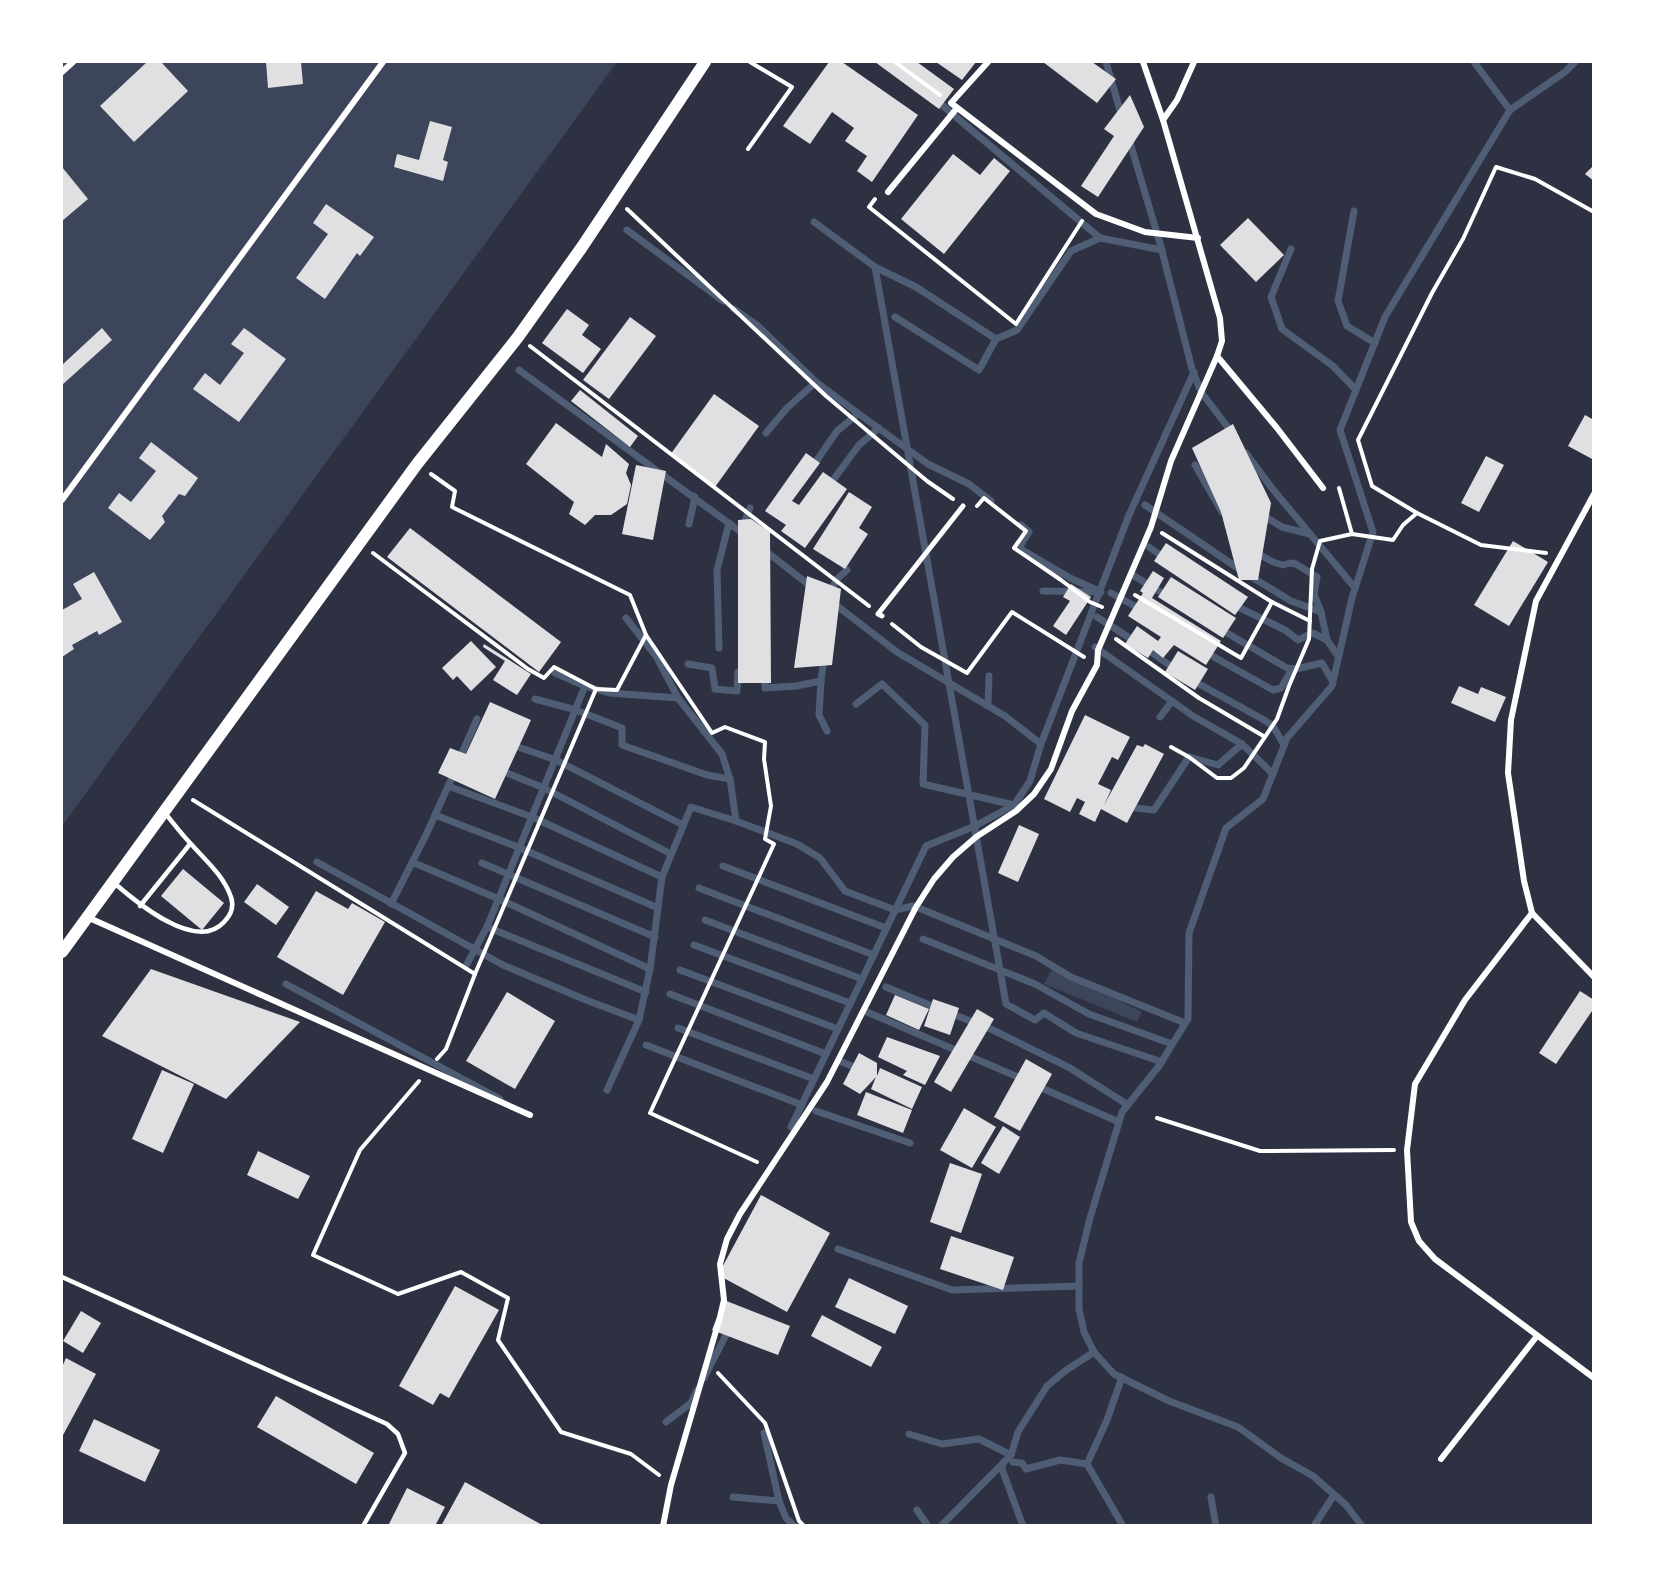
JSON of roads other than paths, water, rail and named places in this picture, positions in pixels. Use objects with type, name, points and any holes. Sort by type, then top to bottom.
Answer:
[{"type":"main road","points":[[62,952],[417,464],[518,337],[615,198],[705,62]]},
{"type":"street","points":[[62,72],[73,62]]},
{"type":"street","points":[[62,500],[383,62]]},
{"type":"street","points":[[888,192],[987,62]]},
{"type":"street","points":[[663,1526],[671,1485],[708,1362],[723,1300],[720,1264],[727,1239],[751,1195],[803,1121],[827,1082],[916,907],[934,879],[953,857],[976,837],[1016,811],[1034,794],[1051,769],[1072,711],[1097,665],[1098,650],[1151,526],[1171,461],[1218,356],[1222,341],[1220,318],[1163,120],[1143,62]]},
{"type":"street","points":[[1163,120],[1176,100],[1194,62]]},
{"type":"street","points":[[954,106],[1096,214],[1145,232],[1198,238]]},
{"type":"street","points":[[1218,356],[1323,488]]},
{"type":"street","points":[[1593,494],[1536,601],[1511,720],[1508,773],[1524,881],[1532,913],[1593,977]]},
{"type":"street","points":[[882,616],[879,614],[963,506]]},
{"type":"street","points":[[1532,913],[1465,1000],[1415,1084],[1407,1150],[1411,1222],[1419,1241],[1435,1259],[1593,1378]]},
{"type":"street","points":[[87,917],[530,1115]]},
{"type":"street","points":[[1441,1459],[1537,1335]]},
{"type":"lane","points":[[113,882],[140,906],[187,930],[198,933],[212,932],[228,918],[233,906],[218,873],[190,844],[164,811]]},
{"type":"lane","points":[[140,906],[190,844]]},
{"type":"lane","points":[[62,1277],[387,1424],[398,1434],[405,1453],[363,1526]]},
{"type":"waterway","points":[[1106,62],[1122,117]]},
{"type":"waterway","points":[[1362,1526],[1346,1505],[1313,1476],[1281,1458],[1238,1427],[1169,1401],[1114,1374],[1094,1352],[1084,1332],[1079,1309],[1079,1263],[1122,1112],[1159,1066],[1188,1019],[1189,933],[1226,828],[1263,799],[1287,738],[1332,686],[1352,598],[1373,532],[1340,430],[1385,317],[1510,110],[1474,62]]},
{"type":"waterway","points":[[1510,110],[1565,72],[1575,62]]},
{"type":"waterway","points":[[937,101],[1100,238],[1162,250]]},
{"type":"waterway","points":[[1129,139],[1161,247],[1192,369],[1201,392],[1233,434]]},
{"type":"waterway","points":[[1354,211],[1338,301],[1347,326],[1375,343]]},
{"type":"waterway","points":[[814,222],[875,267],[916,287],[996,339],[1017,330],[1071,251],[1100,238]]},
{"type":"waterway","points":[[627,230],[723,301]]},
{"type":"waterway","points":[[1291,249],[1271,297],[1282,329],[1333,366],[1356,390]]},
{"type":"waterway","points":[[875,267],[1006,1004],[1035,1020],[1044,1013],[1076,1033],[1162,1062]]},
{"type":"waterway","points":[[734,309],[757,325],[816,382],[928,464],[969,484],[991,501]]},
{"type":"waterway","points":[[895,317],[979,370],[996,339]]},
{"type":"waterway","points":[[519,370],[745,535]]},
{"type":"waterway","points":[[791,1127],[926,846],[975,826],[1014,805],[1030,781],[1041,744],[1129,515],[1194,372]]},
{"type":"waterway","points":[[766,433],[787,408],[816,382]]},
{"type":"waterway","points":[[813,466],[837,431],[858,414]]},
{"type":"waterway","points":[[828,487],[859,445],[879,428]]},
{"type":"waterway","points":[[1246,453],[1271,487],[1355,588]]},
{"type":"waterway","points":[[1195,465],[1222,512]]},
{"type":"waterway","points":[[689,524],[695,497],[693,496]]},
{"type":"waterway","points":[[1145,505],[1245,573],[1291,601],[1321,612]]},
{"type":"waterway","points":[[742,528],[750,508]]},
{"type":"waterway","points":[[1261,514],[1282,527],[1310,534]]},
{"type":"waterway","points":[[719,648],[717,570],[729,523]]},
{"type":"waterway","points":[[1021,525],[1029,532],[1019,548],[1070,578],[1101,592]]},
{"type":"waterway","points":[[1149,547],[1166,559]]},
{"type":"waterway","points":[[763,549],[813,588]]},
{"type":"waterway","points":[[1255,552],[1283,565],[1296,564],[1317,577],[1314,594],[1321,612],[1327,640],[1338,656]]},
{"type":"waterway","points":[[829,594],[837,579],[847,570]]},
{"type":"waterway","points":[[1131,574],[1167,596]]},
{"type":"waterway","points":[[1043,591],[1097,592]]},
{"type":"waterway","points":[[1111,593],[1140,609]]},
{"type":"waterway","points":[[832,602],[897,652],[1005,716],[1041,744]]},
{"type":"waterway","points":[[1232,604],[1285,630],[1298,640],[1313,633],[1327,640]]},
{"type":"waterway","points":[[1097,617],[1136,642]]},
{"type":"waterway","points":[[626,618],[656,656],[678,698],[722,754],[730,779],[736,821],[797,844],[820,858],[845,891],[895,910],[916,907],[1036,956],[1071,977],[1185,1023]]},
{"type":"waterway","points":[[1220,629],[1287,668],[1296,669],[1322,663],[1332,680]]},
{"type":"waterway","points":[[1095,647],[1193,716],[1242,744],[1273,774]]},
{"type":"waterway","points":[[1145,648],[1175,669]]},
{"type":"waterway","points":[[1205,652],[1273,690],[1281,688],[1292,669]]},
{"type":"waterway","points":[[824,657],[819,715],[827,731]]},
{"type":"waterway","points":[[688,664],[712,668],[715,689],[737,691],[738,672]]},
{"type":"waterway","points":[[555,673],[609,693],[678,698]]},
{"type":"waterway","points":[[765,675],[765,688],[796,686],[821,681]]},
{"type":"waterway","points":[[988,706],[989,676]]},
{"type":"waterway","points":[[1192,680],[1273,726],[1284,745]]},
{"type":"waterway","points":[[856,704],[882,684],[925,725],[923,784],[1014,805]]},
{"type":"waterway","points":[[467,964],[487,927],[585,686]]},
{"type":"waterway","points":[[535,699],[576,710],[622,728],[622,745],[707,775],[730,779]]},
{"type":"waterway","points":[[1160,717],[1172,701]]},
{"type":"waterway","points":[[459,760],[477,719]]},
{"type":"waterway","points":[[1127,807],[1154,810],[1189,757],[1218,765],[1242,744]]},
{"type":"waterway","points":[[518,747],[556,760],[683,825]]},
{"type":"waterway","points":[[391,904],[455,771]]},
{"type":"waterway","points":[[507,773],[544,788],[671,854]]},
{"type":"waterway","points":[[448,786],[532,817],[662,877]]},
{"type":"waterway","points":[[607,1090],[639,1020],[650,969],[662,877],[691,807],[736,821]]},
{"type":"waterway","points":[[435,815],[520,848],[658,908]]},
{"type":"waterway","points":[[317,862],[503,965],[639,1020]]},
{"type":"waterway","points":[[412,862],[499,899],[650,969]]},
{"type":"waterway","points":[[482,863],[655,937]]},
{"type":"waterway","points":[[723,866],[886,928]]},
{"type":"waterway","points":[[699,888],[874,955]]},
{"type":"waterway","points":[[705,920],[862,979]]},
{"type":"waterway","points":[[487,927],[646,992]]},
{"type":"waterway","points":[[923,939],[1035,984],[1089,1014],[1172,1044]]},
{"type":"waterway","points":[[694,945],[850,1003]]},
{"type":"waterway","points":[[680,970],[838,1029]]},
{"type":"waterway","points":[[286,984],[500,1099]]},
{"type":"waterway","points":[[886,987],[939,1009]]},
{"type":"waterway","points":[[670,994],[826,1054]]},
{"type":"waterway","points":[[867,1012],[1025,1080]]},
{"type":"waterway","points":[[950,1013],[993,1030],[1070,1068],[1128,1105]]},
{"type":"waterway","points":[[678,1028],[814,1079]]},
{"type":"waterway","points":[[646,1045],[802,1105]]},
{"type":"waterway","points":[[842,1062],[859,1069]]},
{"type":"waterway","points":[[1037,1086],[1119,1122]]},
{"type":"waterway","points":[[816,1111],[910,1143]]},
{"type":"waterway","points":[[838,1249],[952,1290],[1079,1286]]},
{"type":"waterway","points":[[704,1378],[729,1329]]},
{"type":"waterway","points":[[941,1526],[1011,1455],[1018,1432],[1047,1386],[1094,1352]]},
{"type":"waterway","points":[[1122,1377],[1107,1420],[1087,1464],[1123,1526]]},
{"type":"waterway","points":[[666,1422],[691,1403],[697,1390]]},
{"type":"waterway","points":[[764,1433],[779,1501]]},
{"type":"waterway","points":[[909,1434],[942,1444],[979,1439],[1011,1455]]},
{"type":"waterway","points":[[1013,1462],[1022,1463],[1026,1469],[1060,1460],[1087,1464]]},
{"type":"waterway","points":[[1003,1463],[1002,1469],[1023,1526]]},
{"type":"waterway","points":[[1314,1526],[1334,1495]]},
{"type":"waterway","points":[[733,1497],[779,1501],[786,1518],[794,1526]]},
{"type":"waterway","points":[[1211,1497],[1216,1526]]},
{"type":"waterway","points":[[917,1510],[928,1526]]}]
